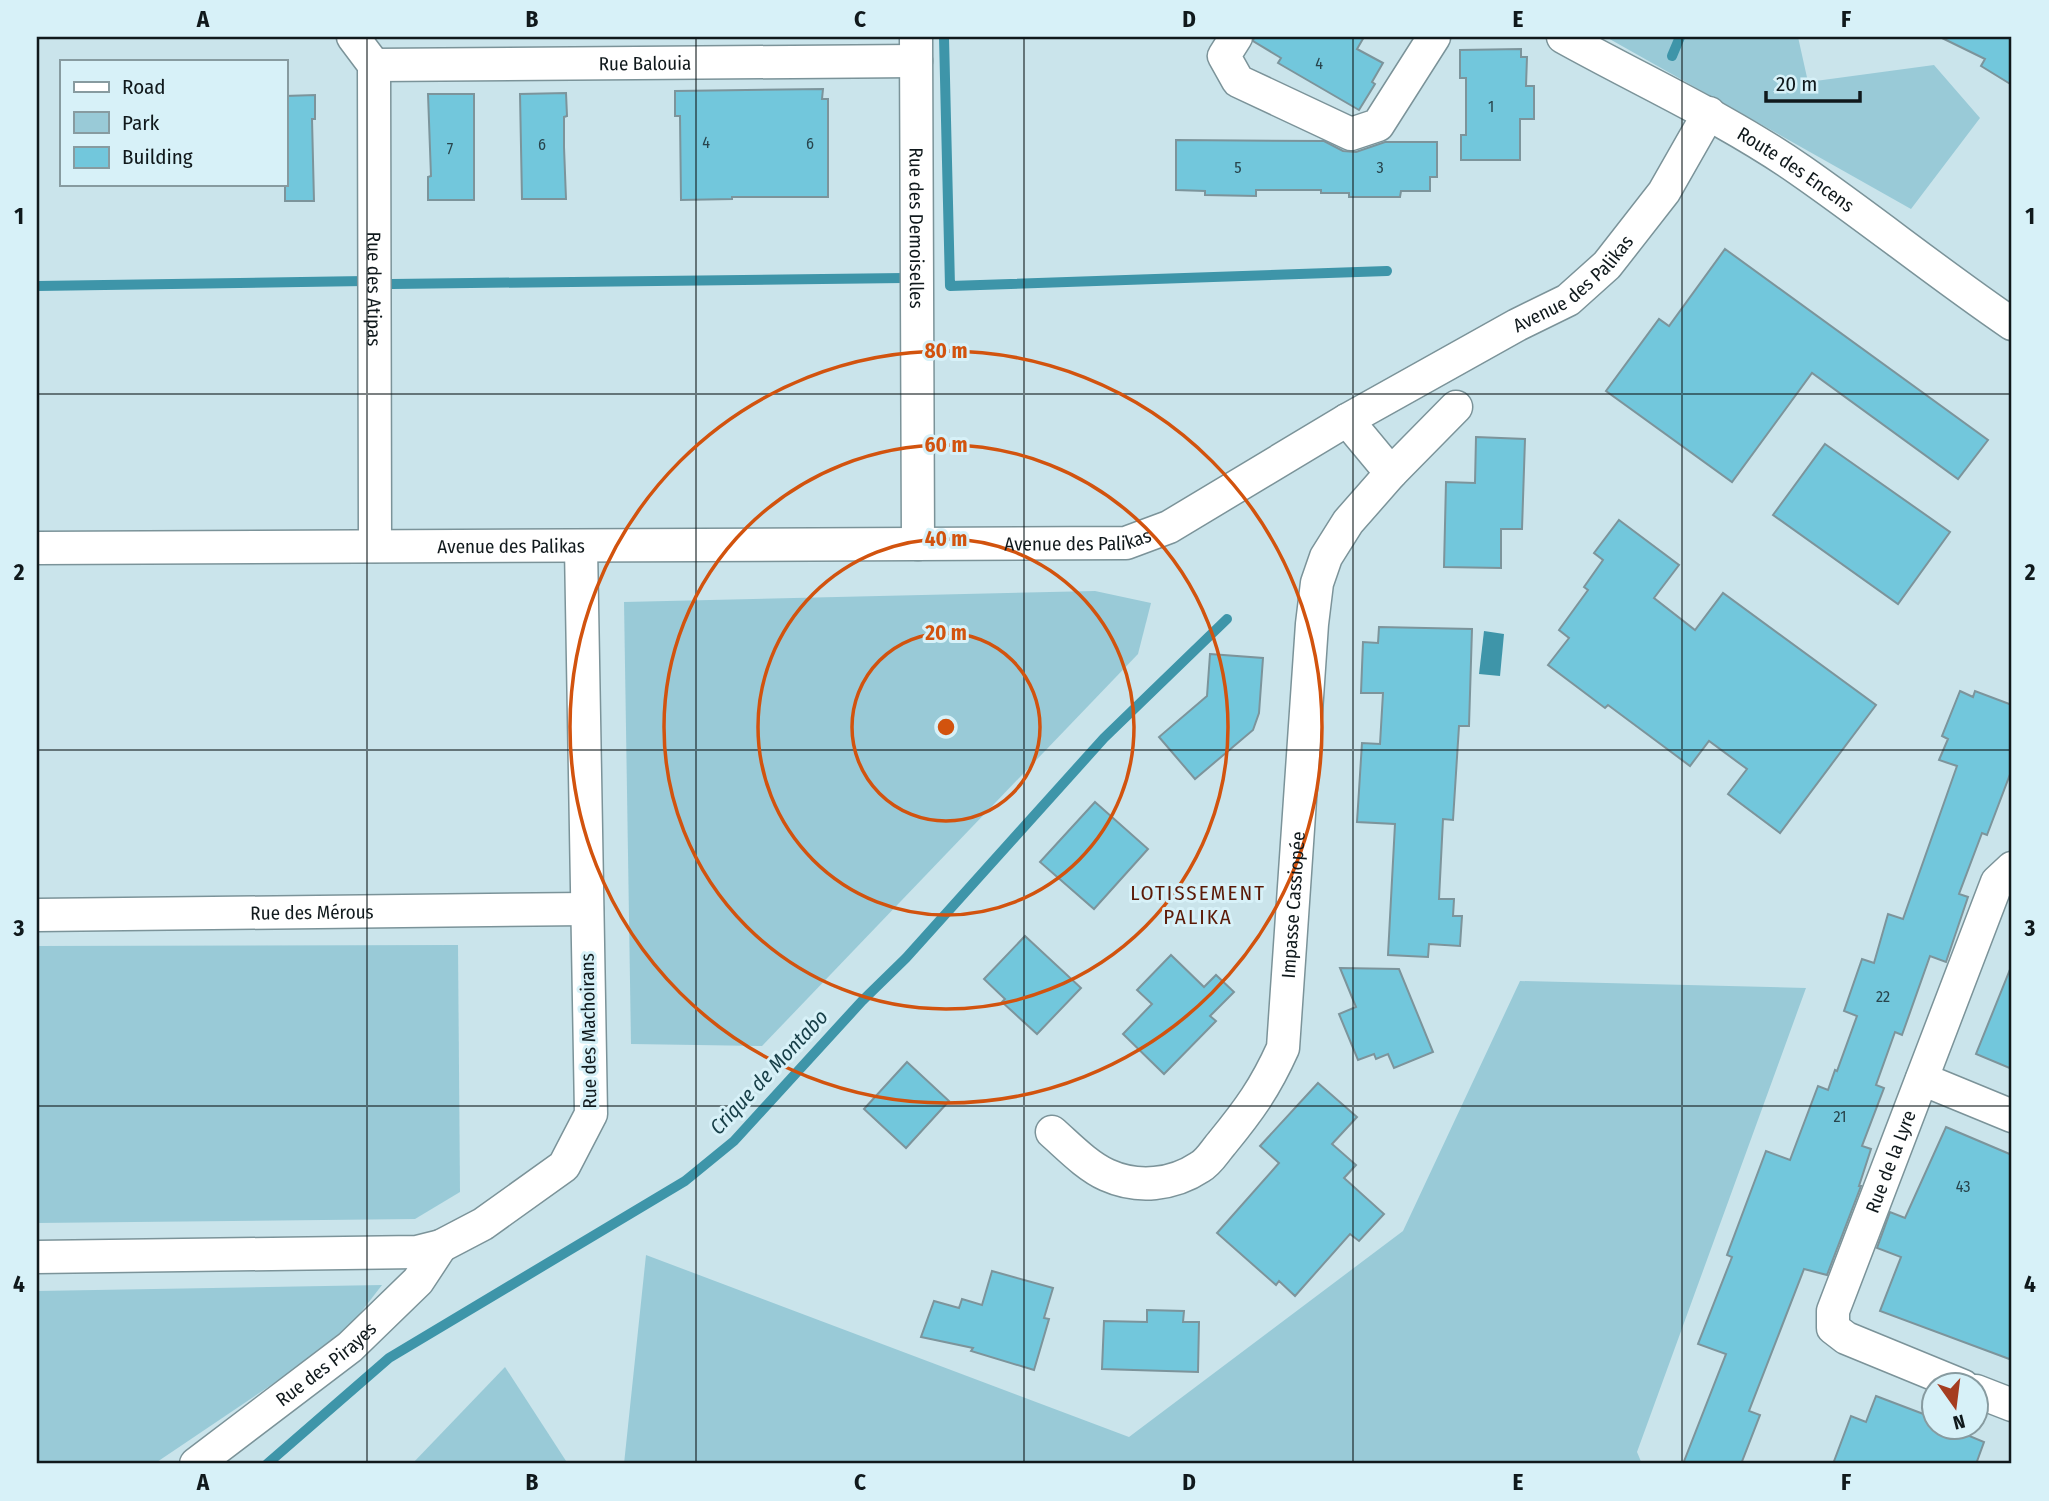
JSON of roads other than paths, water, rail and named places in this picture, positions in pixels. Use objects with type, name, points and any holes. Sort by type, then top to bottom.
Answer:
[{"type":"street","points":[[353,37],[374,65]]},
{"type":"street","points":[[1236,37],[1224,57],[1238,81],[1351,134],[1378,125],[1434,37]]},
{"type":"street","name":"Route des Encens","points":[[1563,37],[1636,78],[1709,113],[1799,170],[2012,324]]},
{"type":"street","name":"Rue Balouia","points":[[374,65],[916,49]]},
{"type":"street","name":"Rue des Demoiselles","points":[[916,49],[918,544]]},
{"type":"street","name":"Rue des Atipas","points":[[374,65],[375,546]]},
{"type":"street","name":"Avenue des Palikas","points":[[37,548],[1126,543],[1169,527],[1347,420],[1517,325],[1568,300],[1607,265],[1664,192],[1709,113]]},
{"type":"street","name":"Impasse Cassiopée","points":[[1052,1132],[1088,1163],[1107,1175],[1134,1184],[1171,1182],[1203,1166],[1256,1101],[1271,1076],[1283,1048],[1317,583],[1326,557],[1348,522],[1391,473],[1456,407]]},
{"type":"street","points":[[1347,420],[1391,473]]},
{"type":"street","name":"Rue des Machoirans","points":[[37,1256],[418,1252],[441,1246],[483,1224],[564,1166],[591,1114],[582,547]]},
{"type":"street","name":"Rue de la Lyre","points":[[1931,1372],[1846,1338],[1833,1328],[1833,1311],[1997,882],[2012,868]]},
{"type":"street","name":"Rue des Mérous","points":[[37,915],[587,909]]},
{"type":"street","points":[[1923,1079],[2012,1116]]},
{"type":"street","name":"Rue des Pirayes","points":[[195,1464],[350,1347],[418,1281],[441,1246]]},
{"type":"street","points":[[1990,1396],[2012,1405]]},
{"type":"waterway","points":[[944,37],[950,286],[1387,271]]},
{"type":"waterway","name":"Crique de Montabo","points":[[1672,56],[1680,37]]},
{"type":"waterway","points":[[392,284],[904,278]]},
{"type":"waterway","points":[[37,286],[365,281]]},
{"type":"waterway","name":"Crique de Montabo","points":[[267,1464],[389,1358],[685,1181],[734,1141],[862,1001],[906,958],[1104,738],[1227,619]]},
{"type":"district","name":"LOTISSEMENT PALIKA","points":[[1198,905]]}]
